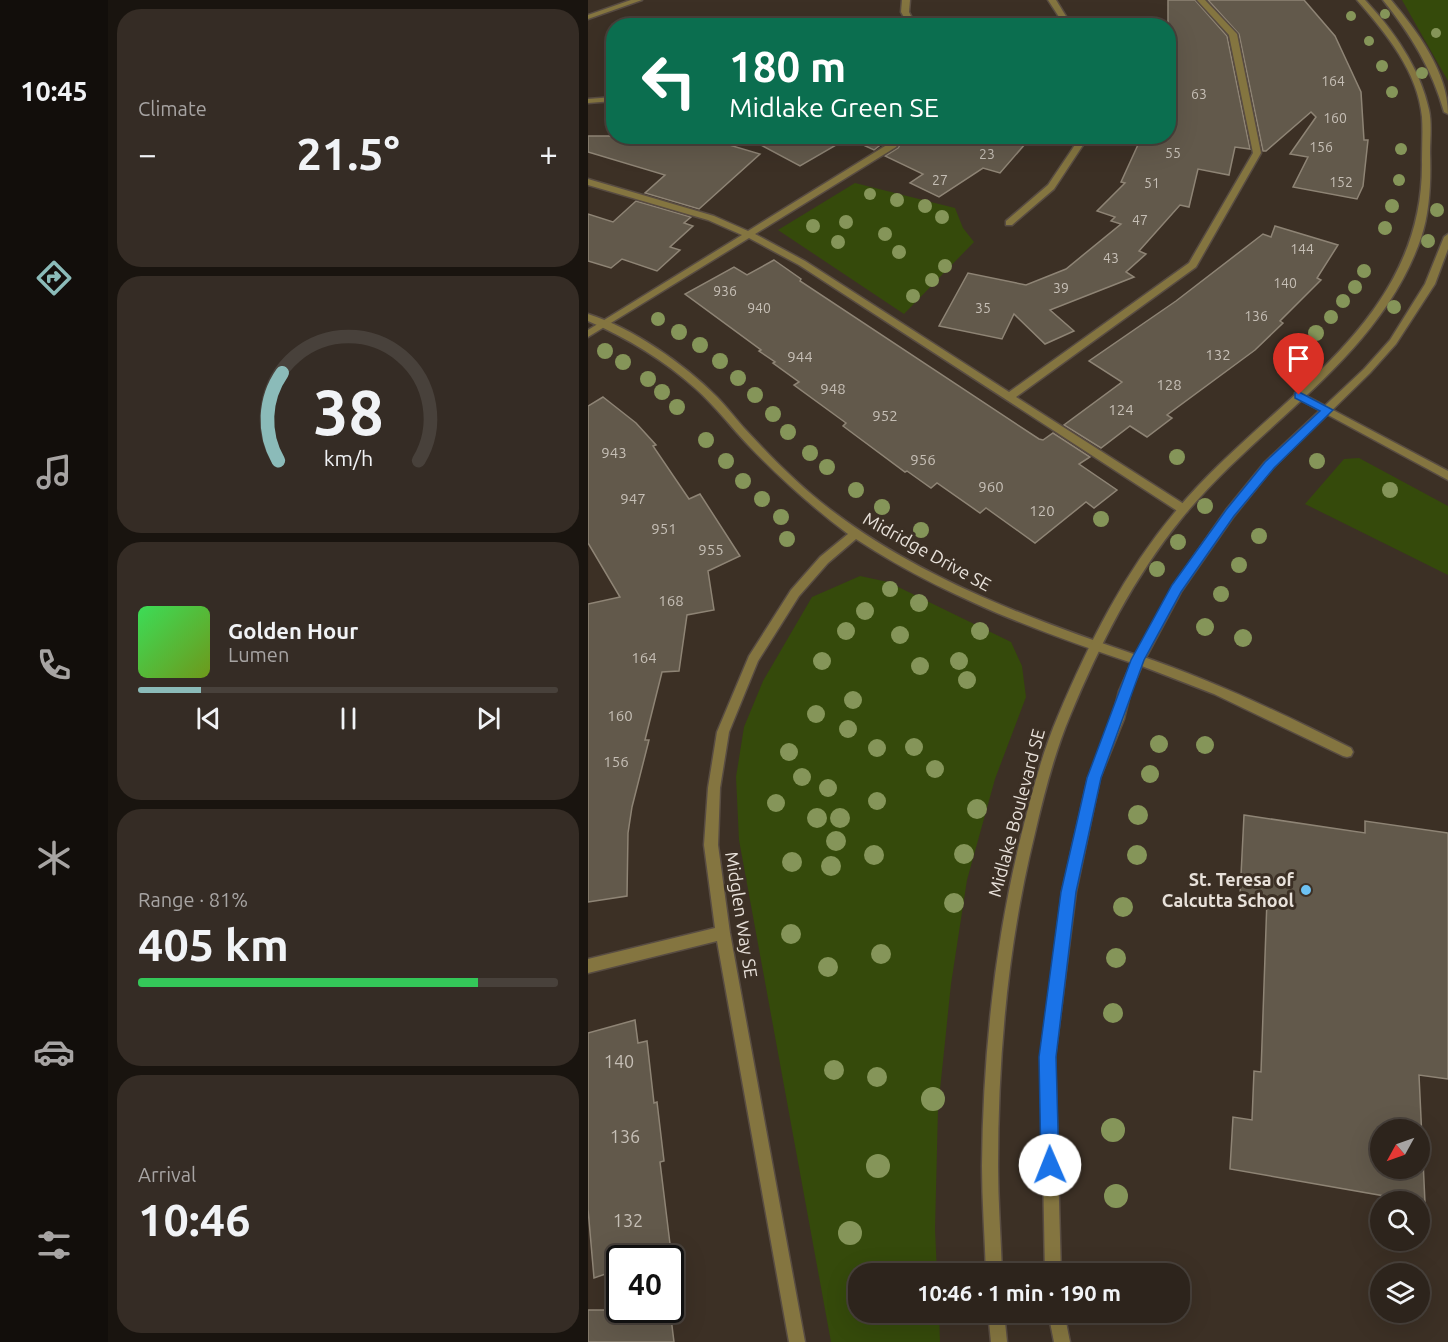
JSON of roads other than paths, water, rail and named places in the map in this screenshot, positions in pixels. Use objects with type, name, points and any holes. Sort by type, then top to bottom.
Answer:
[{"type":"street","points":[[588,17],[638,0]]},
{"type":"street","points":[[906,0],[905,12],[908,18]]},
{"type":"street","points":[[1052,0],[1063,18]]},
{"type":"street","points":[[1009,397],[1193,265],[1257,153],[1233,34],[1201,0]]},
{"type":"street","name":"Midlake Boulevard SE","points":[[994,1263],[990,1167],[994,1058],[1003,959],[1018,870],[1052,747],[1095,646],[1122,596],[1152,550],[1183,509],[1213,476],[1328,369],[1375,316],[1406,263],[1416,237],[1426,188],[1426,114],[1417,85],[1403,56],[1379,21],[1360,0]]},
{"type":"street","points":[[1387,0],[1413,32],[1435,72],[1448,114],[1426,114]]},
{"type":"street","points":[[588,100],[606,99]]},
{"type":"street","points":[[588,334],[894,144]]},
{"type":"street","points":[[1009,222],[1051,187],[1080,144]]},
{"type":"street","points":[[588,182],[711,218],[802,262],[1183,509]]},
{"type":"street","points":[[1053,1263],[1048,1057],[1069,892],[1094,778],[1138,660],[1177,589],[1230,513],[1269,465],[1368,371],[1393,342],[1430,284],[1448,237]]},
{"type":"street","name":"Midridge Drive SE","points":[[588,317],[648,349],[686,375],[715,401],[791,483],[856,533],[890,555],[957,590],[1038,626],[1178,673],[1257,706],[1347,752]]},
{"type":"street","points":[[1299,395],[1448,476]]},
{"type":"street","name":"Midglen Way SE","points":[[797,1342],[723,933],[711,845],[714,788],[723,732],[753,659],[795,593],[824,560],[856,533]]},
{"type":"street","points":[[588,966],[723,933]]},
{"type":"street","points":[[997,1323],[999,1342]]},
{"type":"street","points":[[1058,1323],[1062,1342]]},
{"type":"place","name":"St. Teresa of Calcutta School","points":[[1306,890]]}]
